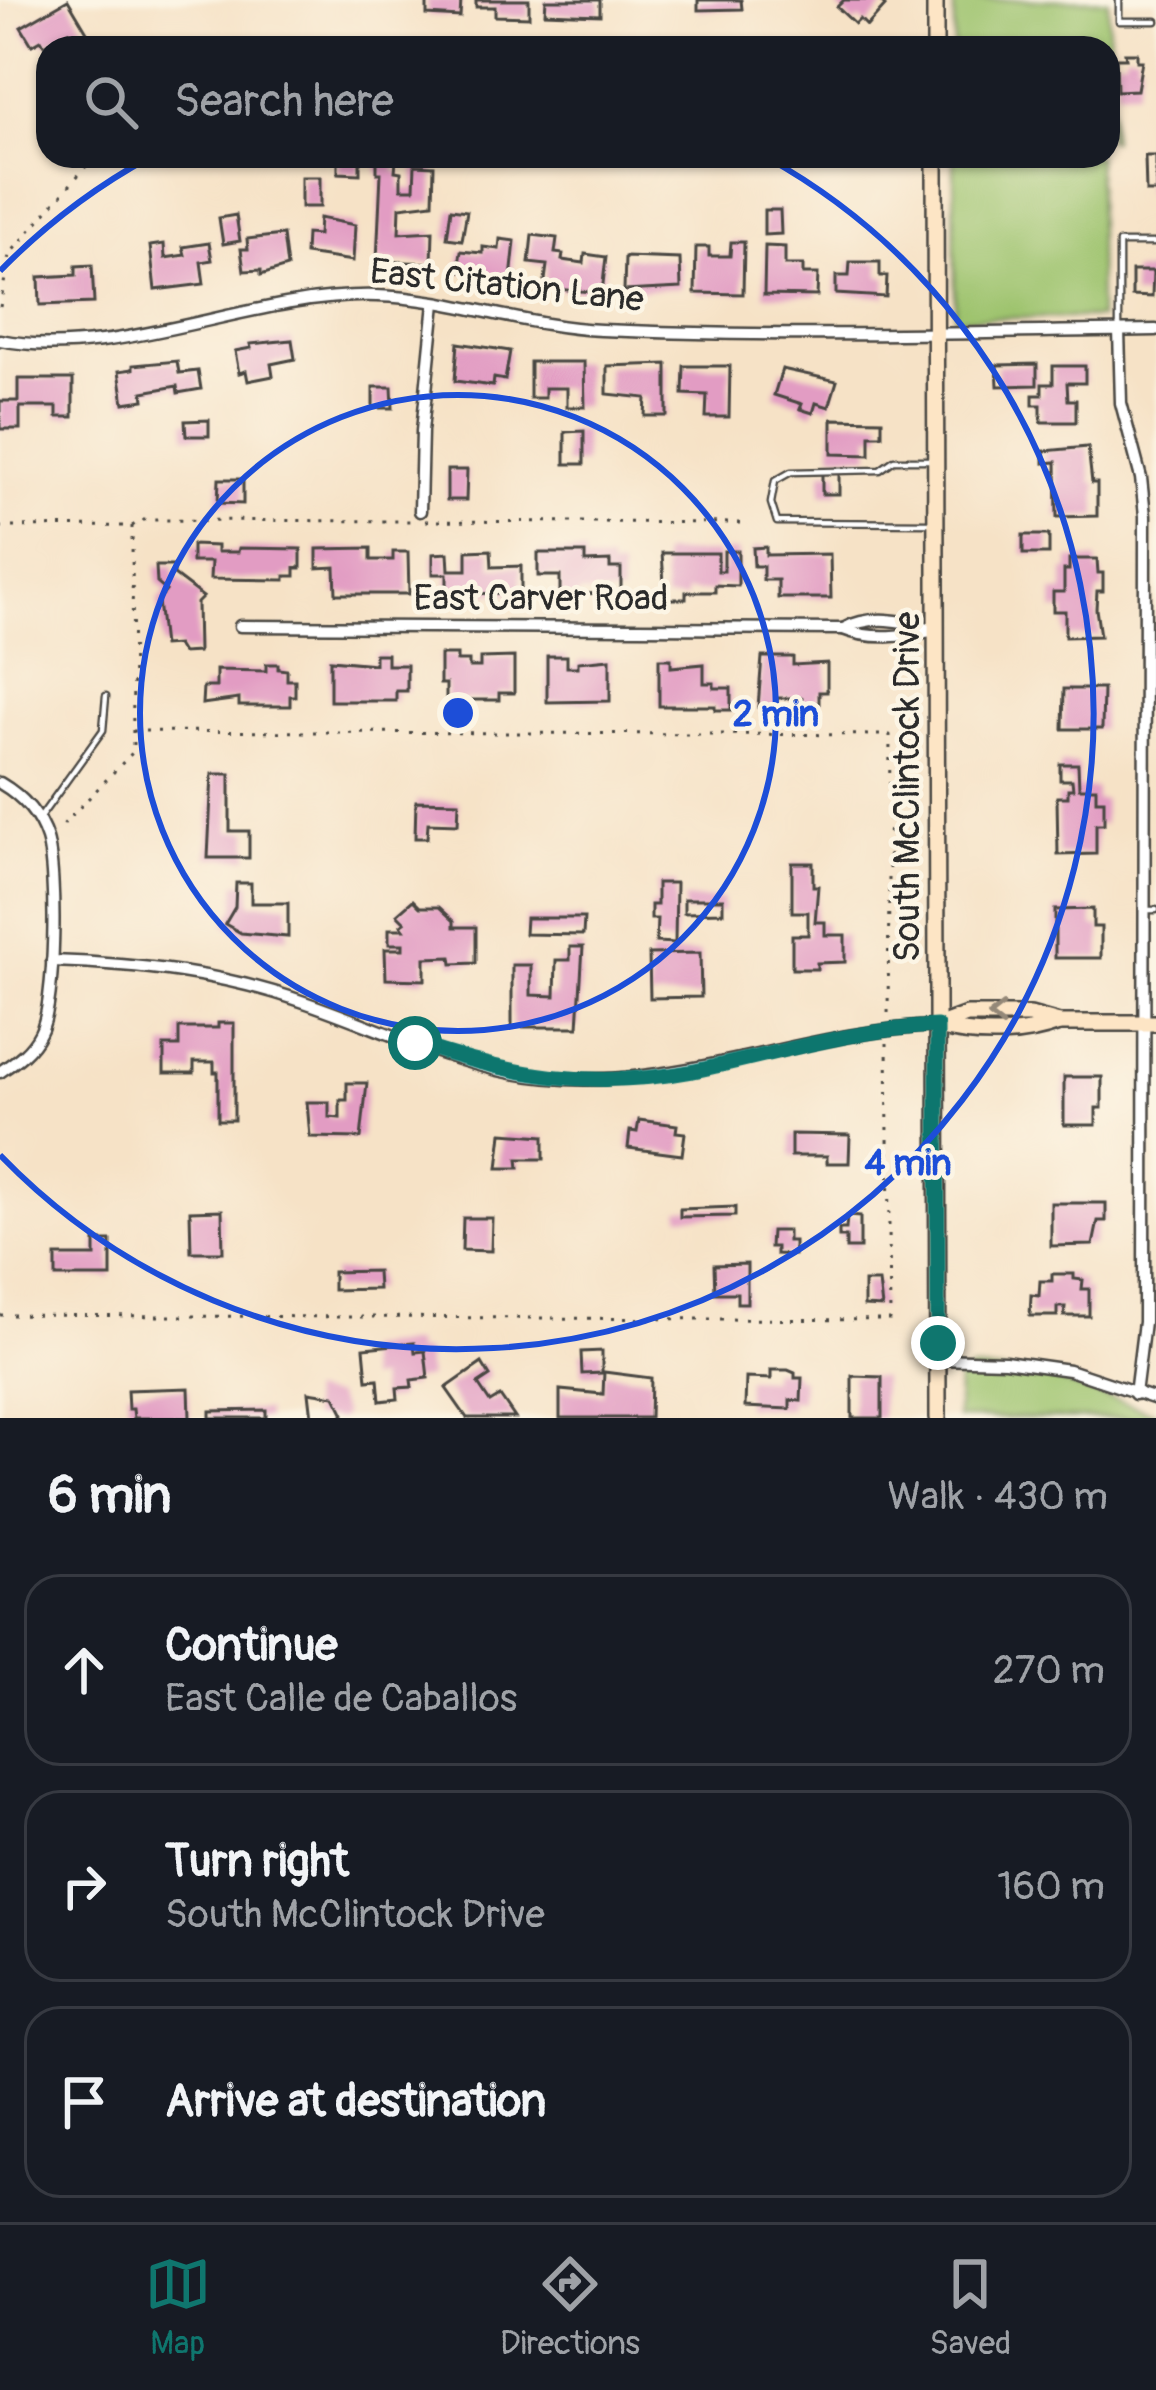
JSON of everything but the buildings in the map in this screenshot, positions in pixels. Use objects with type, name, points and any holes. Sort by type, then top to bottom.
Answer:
[{"type":"main road","points":[[935,0],[935,36]]},
{"type":"main road","name":"South McClintock Drive","points":[[935,168],[938,1418]]},
{"type":"main road","points":[[937,1026],[968,1015],[1030,1015],[1059,1023],[1150,1023]]},
{"type":"street","name":"East Citation Lane","points":[[0,340],[76,344],[316,298],[378,296],[595,330],[935,334],[1156,330]]},
{"type":"street","points":[[420,511],[423,414],[435,302]]},
{"type":"street","points":[[1119,331],[1121,404],[1142,478],[1149,528],[1150,1322],[1136,1394]]},
{"type":"street","name":"East Carver Road","points":[[240,626],[843,629],[859,620],[905,621],[936,630]]},
{"type":"street","points":[[0,783],[39,819],[48,841],[52,961],[52,989],[38,1037],[0,1072]]},
{"type":"street","points":[[52,961],[141,964],[224,978],[511,1073],[595,1081],[691,1071],[887,1028],[937,1026]]},
{"type":"street","points":[[938,1360],[1005,1361],[1069,1370],[1156,1399]]},
{"type":"lane","points":[[1119,0],[1119,21],[1156,21]]},
{"type":"lane","points":[[1119,331],[1119,244],[1156,243]]},
{"type":"lane","points":[[935,460],[894,460],[880,470],[791,472],[775,481],[771,503],[777,522],[936,523]]},
{"type":"lane","points":[[39,819],[103,730],[106,696]]},
{"type":"path","points":[[0,307],[9,255],[85,168]]},
{"type":"path","points":[[0,526],[132,526],[142,520],[748,523]]},
{"type":"path","points":[[48,841],[133,752],[132,526]]},
{"type":"path","points":[[0,1315],[890,1321],[890,735],[133,731]]},
{"type":"green space","points":[[954,0],[1108,0],[1109,36],[954,36]]},
{"type":"green space","points":[[954,168],[1097,168],[1099,318],[955,318]]},
{"type":"green space","points":[[971,1369],[1042,1376],[1156,1413],[1156,1418],[957,1418],[958,1378]]},
{"type":"route","points":[[415,1043],[511,1073],[595,1081],[691,1071],[887,1028],[937,1026],[938,1343]]}]
